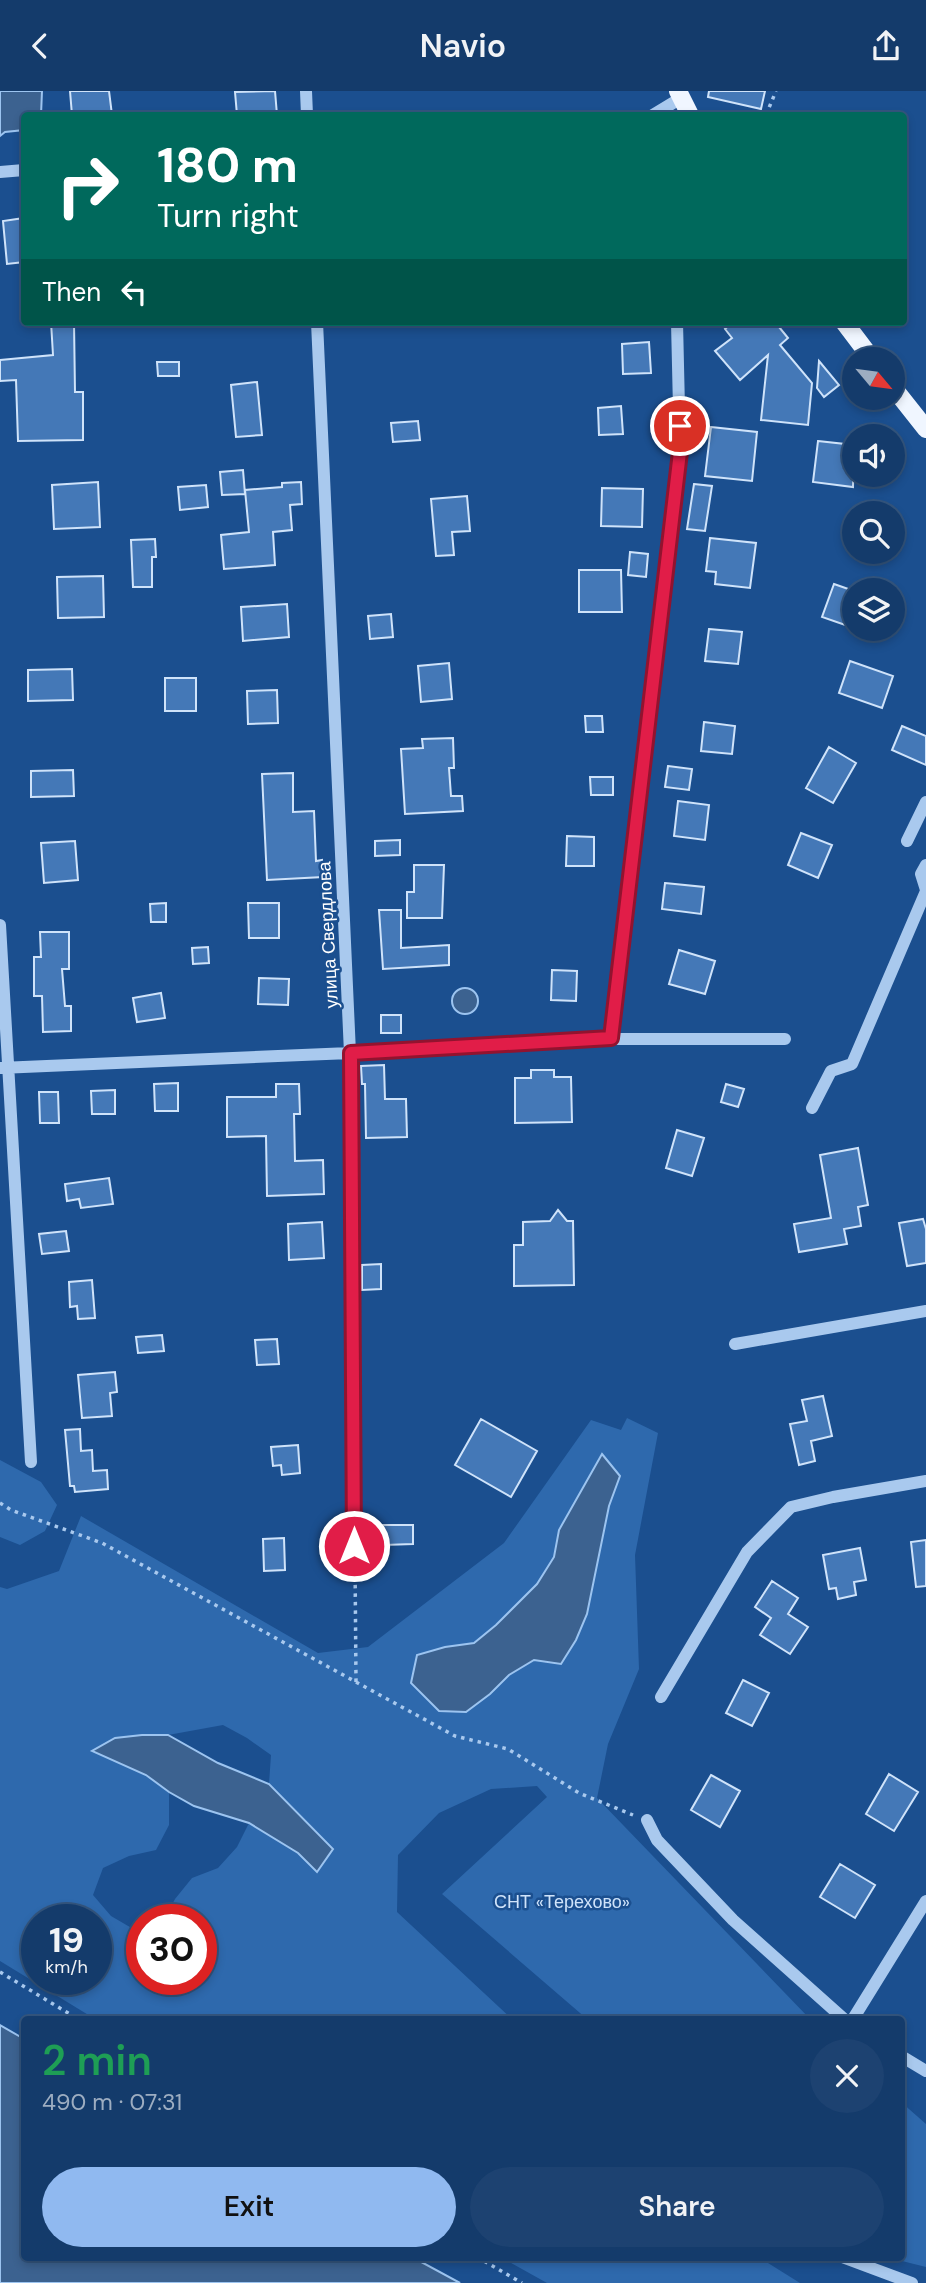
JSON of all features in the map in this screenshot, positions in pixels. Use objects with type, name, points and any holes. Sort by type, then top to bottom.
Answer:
[{"type":"main road","points":[[847,326],[863,347]]},
{"type":"main road","points":[[905,402],[926,429]]},
{"type":"street","points":[[306,91],[307,112]]},
{"type":"street","points":[[659,112],[679,101]]},
{"type":"street","points":[[0,171],[21,170]]},
{"type":"street","name":"улица Свердлова","points":[[317,326],[351,1053],[354,1546]]},
{"type":"street","points":[[611,1038],[680,452],[677,326]]},
{"type":"street","points":[[906,841],[926,802]]},
{"type":"street","points":[[812,1108],[831,1071],[852,1064],[926,891],[921,874],[926,865]]},
{"type":"street","points":[[0,925],[4,1068],[32,1462]]},
{"type":"street","points":[[4,1068],[351,1053],[611,1038],[785,1038]]},
{"type":"street","points":[[735,1344],[926,1311]]},
{"type":"street","points":[[661,1697],[747,1552],[791,1507],[926,1481]]},
{"type":"street","points":[[647,1820],[657,1840],[733,1920],[841,2016]]},
{"type":"street","points":[[855,2016],[926,1901]]},
{"type":"street","points":[[905,2058],[926,2071]]},
{"type":"street","points":[[853,2261],[912,2283]]},
{"type":"path","points":[[767,112],[776,91]]},
{"type":"path","points":[[0,1503],[10,1510],[102,1543],[455,1736],[508,1748],[579,1793],[647,1820]]},
{"type":"path","points":[[354,1546],[356,1682]]},
{"type":"path","points":[[0,1972],[73,2016]]},
{"type":"path","points":[[484,2261],[522,2283]]},
{"type":"green space","name":"СНТ «Терехово»","points":[[627,1418],[658,1433],[635,1555],[639,1669],[608,1744],[597,1798],[807,2016],[584,2016],[442,1894],[547,1797],[537,1786],[491,1789],[439,1813],[398,1855],[397,1912],[509,2016],[90,2016],[56,1995],[112,1995],[112,1917],[126,1925],[126,1995],[217,1995],[217,1904],[172,1904],[175,1899],[192,1878],[218,1868],[237,1847],[249,1823],[298,1853],[317,1872],[332,1849],[269,1784],[271,1755],[223,1725],[168,1735],[115,1738],[93,1750],[147,1775],[169,1792],[169,1825],[156,1850],[129,1856],[103,1868],[93,1895],[101,1904],[21,1904],[21,1974],[0,1961],[0,1587],[7,1589],[59,1571],[81,1516],[318,1653],[368,1647],[504,1543],[591,1420],[621,1430]],"holes":[[[602,1455],[619,1476],[609,1506],[534,1660],[509,1675],[490,1694],[445,1647],[474,1643],[537,1584],[554,1557],[559,1530]]]},
{"type":"green space","points":[[0,1460],[41,1482],[57,1505],[45,1531],[20,1545],[0,1537]]},
{"type":"green space","points":[[905,2106],[926,2124],[926,2267],[902,2261],[905,2261]]},
{"type":"green space","points":[[507,2261],[765,2261],[800,2283],[547,2283]]},
{"type":"shaded area","points":[[0,91],[42,91],[41,112],[21,112],[21,130],[5,132],[0,136]]},
{"type":"shaded area","points":[[465,988],[474,992],[478,1001],[474,1010],[465,1014],[456,1010],[452,1001],[456,992]]},
{"type":"shaded area","points":[[602,1454],[620,1476],[609,1506],[587,1614],[576,1640],[561,1664],[534,1660],[509,1675],[466,1712],[439,1711],[411,1683],[417,1655],[474,1643],[537,1584],[554,1557],[559,1530]]},
{"type":"shaded area","points":[[168,1735],[218,1763],[269,1784],[333,1849],[317,1872],[298,1853],[249,1823],[194,1806],[146,1775],[92,1751],[115,1738]]},
{"type":"shaded area","points":[[0,2025],[21,2037],[21,2261],[420,2261],[460,2283],[0,2283]]},
{"type":"building","points":[[70,91],[109,91],[112,112],[72,112]]},
{"type":"building","points":[[275,91],[277,112],[237,112],[235,92]]},
{"type":"building","points":[[709,91],[765,91],[761,109],[708,97]]},
{"type":"building","points":[[21,218],[21,262],[7,264],[3,221]]},
{"type":"building","points":[[51,326],[74,326],[75,392],[83,392],[83,440],[18,441],[16,380],[0,381],[0,360],[53,355]]},
{"type":"building","points":[[728,326],[778,326],[788,338],[780,345],[812,383],[808,425],[761,420],[768,355],[740,380],[715,351],[732,338],[725,329]]},
{"type":"building","points":[[649,342],[651,373],[623,374],[622,344]]},
{"type":"building","points":[[819,361],[839,385],[824,397],[817,388]]},
{"type":"building","points":[[157,362],[179,362],[179,376],[158,376]]},
{"type":"building","points":[[257,382],[262,435],[236,437],[231,385]]},
{"type":"building","points":[[621,406],[623,434],[599,435],[598,408]]},
{"type":"building","points":[[418,421],[420,440],[393,442],[391,423]]},
{"type":"building","points":[[711,427],[757,432],[752,481],[705,476]]},
{"type":"building","points":[[818,441],[842,444],[842,486],[813,482]]},
{"type":"building","points":[[243,470],[245,494],[222,495],[220,472]]},
{"type":"building","points":[[98,482],[100,527],[54,529],[52,485]]},
{"type":"building","points":[[301,482],[302,504],[290,505],[292,530],[273,532],[275,565],[224,569],[221,535],[249,532],[245,490],[282,487],[282,483]]},
{"type":"building","points":[[694,484],[712,486],[705,531],[687,529]]},
{"type":"building","points":[[206,485],[208,507],[180,510],[178,487]]},
{"type":"building","points":[[602,488],[643,489],[642,527],[601,526]]},
{"type":"building","points":[[467,496],[470,531],[452,532],[454,555],[436,556],[431,499]]},
{"type":"building","points":[[710,538],[756,543],[750,588],[715,584],[716,572],[706,571]]},
{"type":"building","points":[[155,539],[156,557],[152,557],[152,587],[133,587],[131,540]]},
{"type":"building","points":[[630,552],[648,554],[646,577],[628,575]]},
{"type":"building","points":[[579,570],[621,570],[622,612],[579,612]]},
{"type":"building","points":[[103,576],[104,617],[58,618],[57,577]]},
{"type":"building","points":[[834,584],[842,587],[842,624],[822,617]]},
{"type":"building","points":[[287,604],[289,637],[243,641],[241,607]]},
{"type":"building","points":[[391,614],[393,637],[370,639],[368,616]]},
{"type":"building","points":[[709,629],[742,632],[738,664],[705,661]]},
{"type":"building","points":[[850,661],[893,676],[882,708],[839,693]]},
{"type":"building","points":[[449,663],[452,699],[421,702],[418,666]]},
{"type":"building","points":[[72,669],[73,700],[28,701],[28,670]]},
{"type":"building","points":[[165,678],[196,678],[196,711],[165,711]]},
{"type":"building","points":[[277,690],[278,723],[248,724],[247,691]]},
{"type":"building","points":[[585,716],[602,716],[603,732],[586,732]]},
{"type":"building","points":[[704,722],[735,726],[732,754],[701,751]]},
{"type":"building","points":[[902,726],[926,736],[926,765],[892,750]]},
{"type":"building","points":[[453,738],[454,768],[449,768],[451,796],[462,796],[463,811],[405,814],[401,749],[423,748],[422,739]]},
{"type":"building","points":[[829,747],[856,763],[833,803],[806,788]]},
{"type":"building","points":[[668,766],[692,769],[689,790],[665,787]]},
{"type":"building","points":[[73,770],[74,796],[31,797],[31,771]]},
{"type":"building","points":[[293,773],[293,812],[314,811],[316,861],[322,860],[323,877],[267,880],[262,774]]},
{"type":"building","points":[[590,777],[613,777],[613,795],[591,795]]},
{"type":"building","points":[[678,801],[709,805],[705,840],[674,836]]},
{"type":"building","points":[[801,833],[832,845],[818,878],[788,865]]},
{"type":"building","points":[[567,836],[594,837],[594,866],[566,866]]},
{"type":"building","points":[[400,840],[400,855],[375,856],[375,841]]},
{"type":"building","points":[[75,841],[78,880],[44,883],[41,843]]},
{"type":"building","points":[[414,865],[444,865],[442,918],[407,918],[407,892],[414,892]]},
{"type":"building","points":[[665,883],[704,887],[701,914],[662,909]]},
{"type":"building","points":[[166,903],[166,922],[151,922],[150,904]]},
{"type":"building","points":[[248,903],[279,903],[279,938],[249,938]]},
{"type":"building","points":[[379,910],[401,910],[401,948],[449,945],[449,965],[383,969]]},
{"type":"building","points":[[40,932],[69,932],[69,969],[62,969],[65,1006],[71,1006],[71,1031],[43,1032],[42,996],[34,996],[34,957],[41,957]]},
{"type":"building","points":[[208,947],[209,963],[193,964],[192,948]]},
{"type":"building","points":[[679,950],[715,961],[705,994],[669,984]]},
{"type":"building","points":[[552,970],[577,971],[576,1001],[551,1000]]},
{"type":"building","points":[[259,978],[289,979],[288,1005],[258,1004]]},
{"type":"building","points":[[161,993],[165,1018],[137,1022],[133,998]]},
{"type":"building","points":[[381,1015],[401,1015],[401,1033],[381,1033]]},
{"type":"building","points":[[384,1065],[385,1099],[406,1099],[407,1137],[366,1138],[365,1084],[362,1084],[361,1066]]},
{"type":"building","points":[[531,1070],[554,1070],[554,1077],[571,1077],[572,1122],[515,1123],[515,1078],[531,1078]]},
{"type":"building","points":[[178,1083],[178,1111],[155,1111],[154,1084]]},
{"type":"building","points":[[276,1084],[299,1084],[300,1114],[294,1114],[295,1161],[323,1160],[324,1194],[267,1196],[266,1136],[227,1137],[227,1097],[276,1097]]},
{"type":"building","points":[[726,1084],[744,1089],[738,1107],[721,1102]]},
{"type":"building","points":[[115,1090],[115,1114],[92,1114],[91,1091]]},
{"type":"building","points":[[39,1092],[58,1092],[59,1123],[40,1123]]},
{"type":"building","points":[[677,1130],[704,1138],[692,1176],[666,1168]]},
{"type":"building","points":[[858,1148],[868,1205],[858,1207],[861,1226],[844,1229],[847,1244],[799,1252],[794,1224],[831,1218],[820,1155]]},
{"type":"building","points":[[109,1178],[113,1204],[81,1208],[79,1199],[67,1201],[65,1184]]},
{"type":"building","points":[[558,1210],[567,1221],[573,1221],[574,1285],[514,1286],[514,1245],[523,1245],[523,1222],[550,1221]]},
{"type":"building","points":[[923,1219],[926,1229],[926,1263],[907,1266],[899,1223]]},
{"type":"building","points":[[322,1222],[324,1258],[289,1260],[288,1224]]},
{"type":"building","points":[[66,1231],[69,1251],[42,1254],[39,1234]]},
{"type":"building","points":[[381,1264],[381,1289],[362,1290],[362,1265]]},
{"type":"building","points":[[92,1280],[95,1318],[78,1319],[77,1306],[70,1307],[69,1282]]},
{"type":"building","points":[[162,1335],[164,1351],[138,1353],[136,1337]]},
{"type":"building","points":[[277,1339],[279,1364],[257,1365],[255,1340]]},
{"type":"building","points":[[115,1372],[117,1392],[110,1393],[112,1416],[82,1418],[78,1375]]},
{"type":"building","points":[[823,1396],[832,1436],[811,1441],[815,1461],[799,1465],[790,1424],[807,1421],[802,1400]]},
{"type":"building","points":[[481,1419],[537,1451],[511,1497],[455,1465]]},
{"type":"building","points":[[80,1429],[81,1451],[92,1450],[93,1471],[107,1470],[108,1489],[75,1492],[74,1486],[70,1486],[65,1430]]},
{"type":"building","points":[[298,1445],[300,1473],[282,1475],[281,1465],[273,1466],[271,1447]]},
{"type":"building","points":[[383,1525],[413,1525],[413,1544],[384,1545]]},
{"type":"building","points":[[284,1538],[285,1570],[264,1571],[263,1539]]},
{"type":"building","points":[[926,1540],[926,1586],[916,1587],[911,1542]]},
{"type":"building","points":[[860,1548],[866,1580],[854,1582],[856,1595],[838,1599],[836,1588],[829,1589],[823,1555]]},
{"type":"building","points":[[772,1581],[798,1598],[788,1614],[808,1627],[790,1654],[760,1635],[771,1618],[755,1607]]},
{"type":"building","points":[[743,1680],[769,1693],[752,1726],[726,1713]]},
{"type":"building","points":[[889,1774],[918,1792],[894,1831],[866,1814]]},
{"type":"building","points":[[711,1775],[740,1791],[720,1827],[691,1810]]},
{"type":"building","points":[[840,1864],[875,1885],[855,1918],[820,1897]]},
{"type":"route","points":[[354,1546],[351,1053],[611,1038],[680,452],[680,426]]}]
